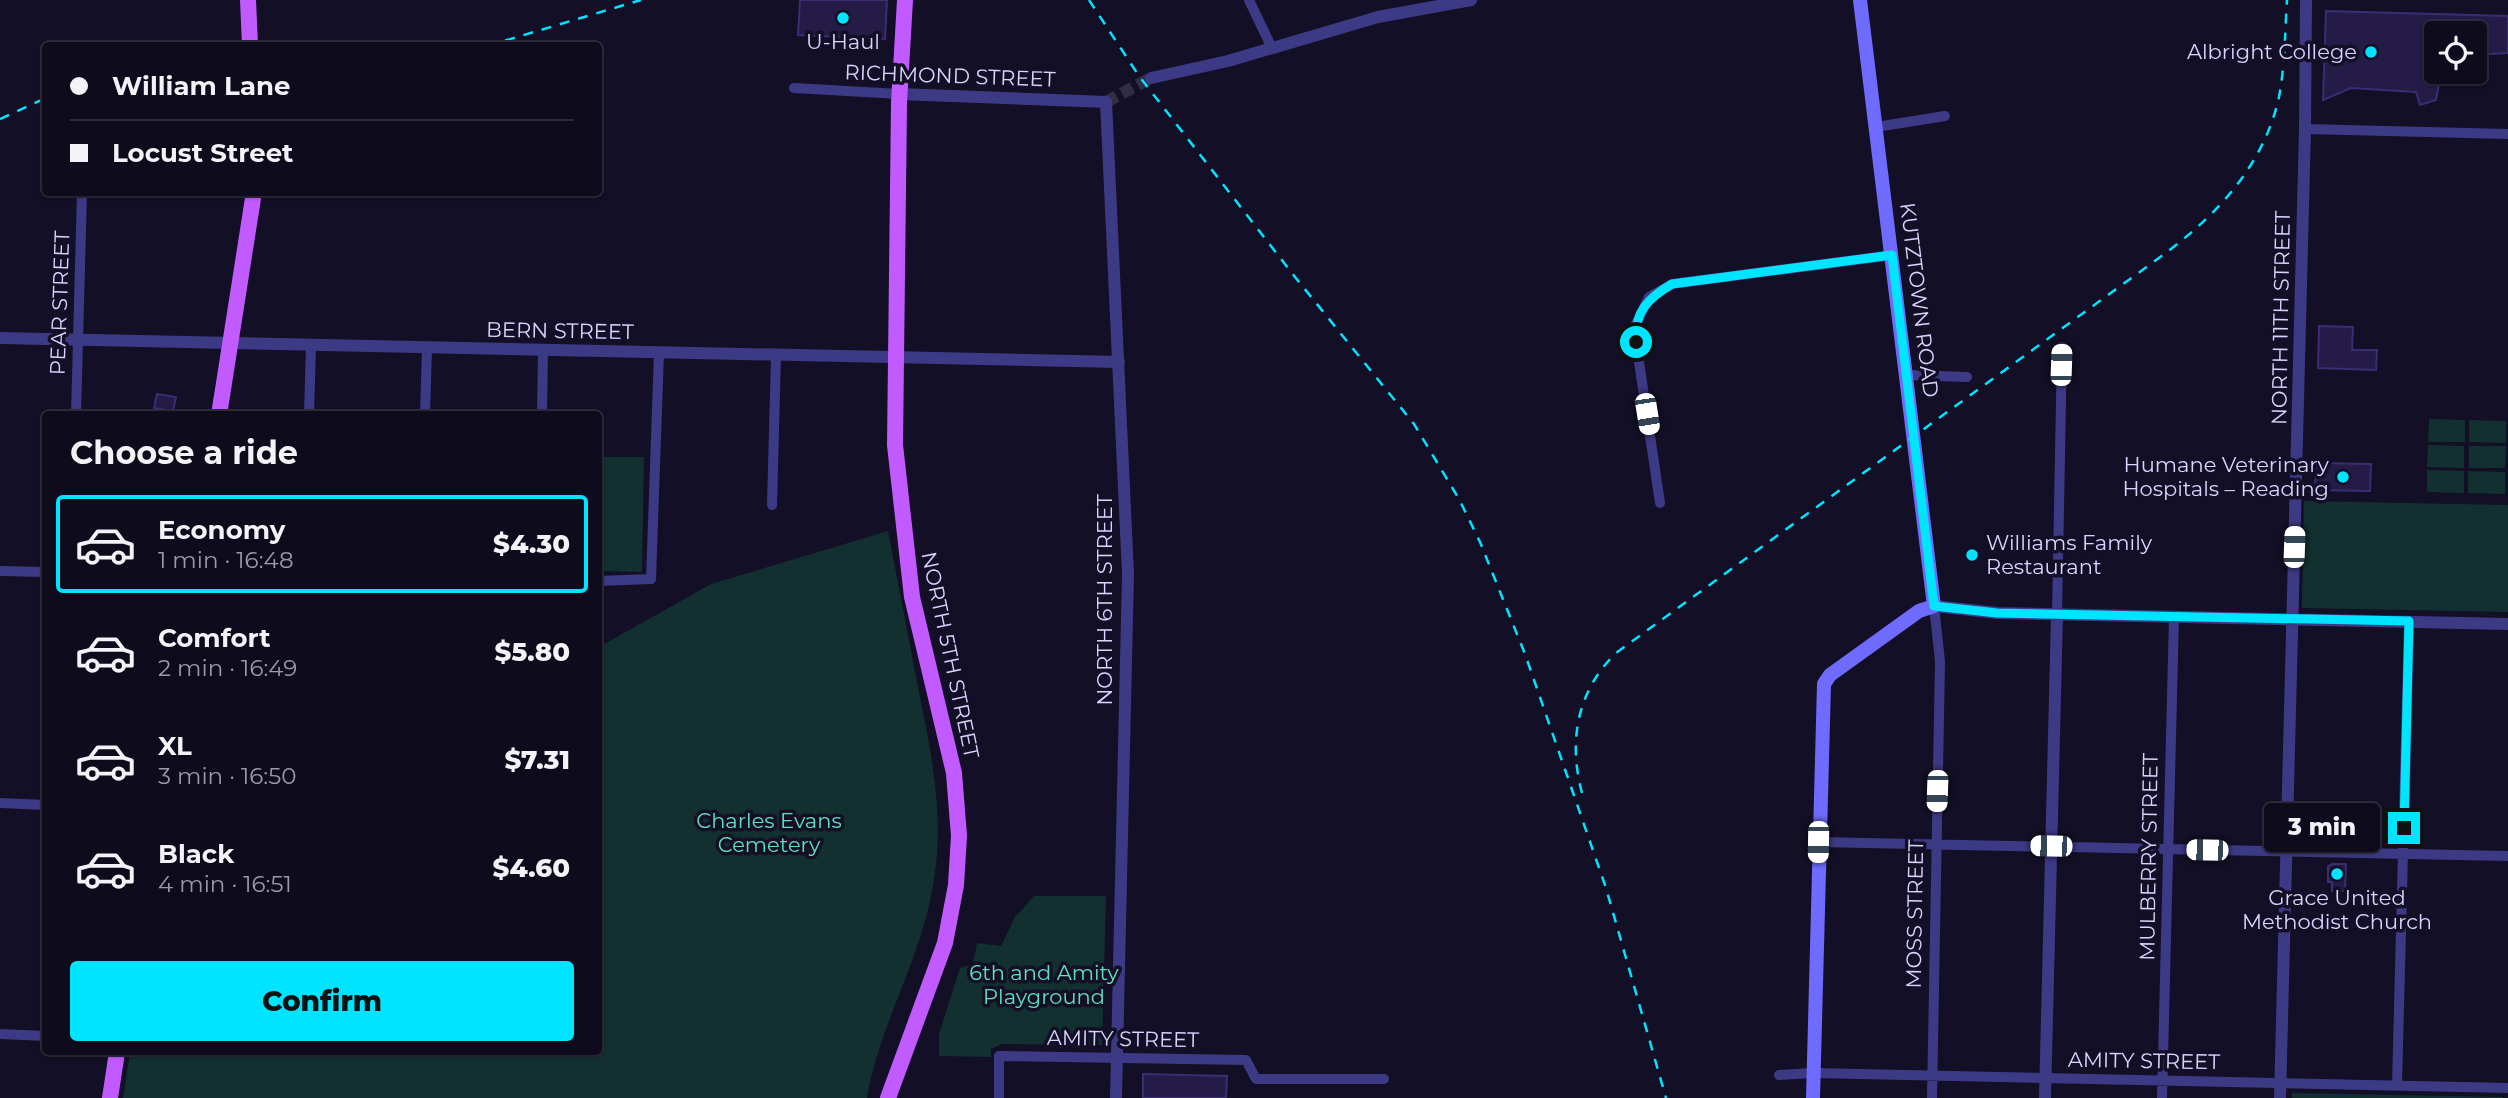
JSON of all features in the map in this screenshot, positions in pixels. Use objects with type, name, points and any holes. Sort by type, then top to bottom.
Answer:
[{"type":"main road","points":[[248,0],[250,42]]},
{"type":"main road","name":"NORTH 5TH STREET","points":[[888,1098],[945,943],[956,885],[960,836],[954,773],[923,647],[905,552],[895,445],[900,94],[905,0]]},
{"type":"main road","name":"KUTZTOWN ROAD","points":[[1860,0],[1908,375],[1934,606]]},
{"type":"main road","points":[[220,411],[253,196]]},
{"type":"main road","points":[[1812,1098],[1822,699],[1826,680],[1919,611],[1934,606]]},
{"type":"main road","points":[[110,1098],[117,1055]]},
{"type":"street","points":[[1249,0],[1272,48]]},
{"type":"street","points":[[1151,78],[1272,48],[1378,17],[1472,0]]},
{"type":"street","name":"NORTH 11TH STREET","points":[[2280,1098],[2305,129],[2305,0]]},
{"type":"street","name":"RICHMOND STREET","points":[[794,88],[1105,102]]},
{"type":"street","name":"NORTH 6TH STREET","points":[[1105,102],[1128,579],[1116,1098]]},
{"type":"street","points":[[1876,127],[1945,116]]},
{"type":"street","points":[[2305,129],[2508,134]]},
{"type":"street","name":"PEAR STREET","points":[[76,411],[82,196]]},
{"type":"street","points":[[1660,503],[1636,342],[1636,324],[1649,297],[1683,281],[1892,255]]},
{"type":"street","name":"BERN STREET","points":[[0,338],[1119,362]]},
{"type":"street","points":[[309,411],[310,345]]},
{"type":"street","points":[[2045,1098],[2062,347]]},
{"type":"street","points":[[425,411],[427,348]]},
{"type":"street","points":[[542,411],[543,350]]},
{"type":"street","points":[[602,581],[651,579],[659,353]]},
{"type":"street","points":[[772,505],[776,355]]},
{"type":"street","points":[[1908,375],[1967,377]]},
{"type":"street","points":[[0,571],[42,572]]},
{"type":"street","points":[[1934,606],[1997,613],[2057,615],[2508,624]]},
{"type":"street","name":"MOSS STREET","points":[[1932,1098],[1940,661],[1934,606]]},
{"type":"street","name":"MULBERRY STREET","points":[[2162,1098],[2174,617]]},
{"type":"street","points":[[2397,1086],[2409,621]]},
{"type":"street","points":[[0,803],[42,805]]},
{"type":"street","points":[[1818,842],[2508,856]]},
{"type":"street","points":[[0,1034],[42,1036]]},
{"type":"street","name":"AMITY STREET","points":[[999,1098],[999,1056],[1246,1060],[1256,1079],[1384,1079]]},
{"type":"street","name":"AMITY STREET","points":[[1780,1075],[1813,1073],[2508,1088]]},
{"type":"green space","points":[[2429,419],[2465,420],[2465,442],[2428,442]]},
{"type":"green space","points":[[2469,420],[2506,421],[2506,443],[2469,442]]},
{"type":"green space","points":[[2428,445],[2464,446],[2464,468],[2427,467]]},
{"type":"green space","points":[[2469,446],[2506,446],[2505,468],[2469,468]]},
{"type":"green space","points":[[602,457],[644,457],[642,572],[602,571]]},
{"type":"green space","points":[[2427,470],[2464,471],[2464,493],[2427,492]]},
{"type":"green space","points":[[2468,471],[2505,472],[2505,494],[2468,493]]},
{"type":"green space","points":[[2304,501],[2508,505],[2508,612],[2302,608]]},
{"type":"green space","name":"Charles Evans Cemetery","points":[[888,531],[928,738],[936,789],[938,840],[926,918],[880,1045],[867,1098],[123,1098],[130,1055],[602,1055],[602,645],[711,584]]},
{"type":"green space","name":"6th and Amity Playground","points":[[1034,896],[1106,896],[1102,1045],[1001,1044],[991,1049],[991,1057],[939,1056],[939,1034],[960,968],[973,964],[977,943],[1001,946],[1015,917]]},
{"type":"green space","points":[[2292,1093],[2503,1097],[2503,1098],[2292,1098]]},
{"type":"building","name":"U-Haul","points":[[800,0],[887,0],[885,39],[798,35]]},
{"type":"building","points":[[2326,11],[2508,16],[2508,53],[2487,54],[2487,21],[2424,21],[2424,84],[2439,84],[2436,100],[2420,105],[2416,92],[2351,88],[2323,100]]},
{"type":"building","points":[[2319,326],[2353,327],[2352,350],[2377,350],[2376,370],[2318,368]]},
{"type":"building","points":[[157,394],[176,397],[173,411],[154,408]]},
{"type":"building","name":"Humane Veterinary Hospitals – Reading","points":[[2316,463],[2371,464],[2370,491],[2315,490]]},
{"type":"building","name":"Grace United Methodist Church","points":[[2346,864],[2345,891],[2332,891],[2332,882],[2328,882],[2328,866]]},
{"type":"building","points":[[1143,1074],[1227,1076],[1226,1098],[1143,1098]]},
{"type":"tunnel","points":[[1106,102],[1151,78]]},
{"type":"railway","points":[[500,42],[641,0]]},
{"type":"railway","points":[[1089,0],[1139,76],[1295,277],[1414,424],[1459,499],[1480,542],[1525,654],[1606,888],[1666,1098]]},
{"type":"railway","points":[[1582,793],[1576,755],[1579,718],[1592,684],[1616,653],[2183,240],[2236,186],[2262,145],[2279,97],[2287,0]]},
{"type":"railway","points":[[0,119],[42,100]]},
{"type":"place","name":"U-Haul","points":[[843,18]]},
{"type":"place","name":"Albright College","points":[[2371,52]]},
{"type":"place","name":"Humane Veterinary Hospitals – Reading","points":[[2343,477]]},
{"type":"place","name":"Williams Family Restaurant","points":[[1972,555]]},
{"type":"place","name":"Grace United Methodist Church","points":[[2337,874]]},
{"type":"route","points":[[1636,342],[1636,324],[1649,297],[1672,284],[1892,255],[1934,606],[1997,613],[2057,615],[2409,621],[2404,828]]}]
